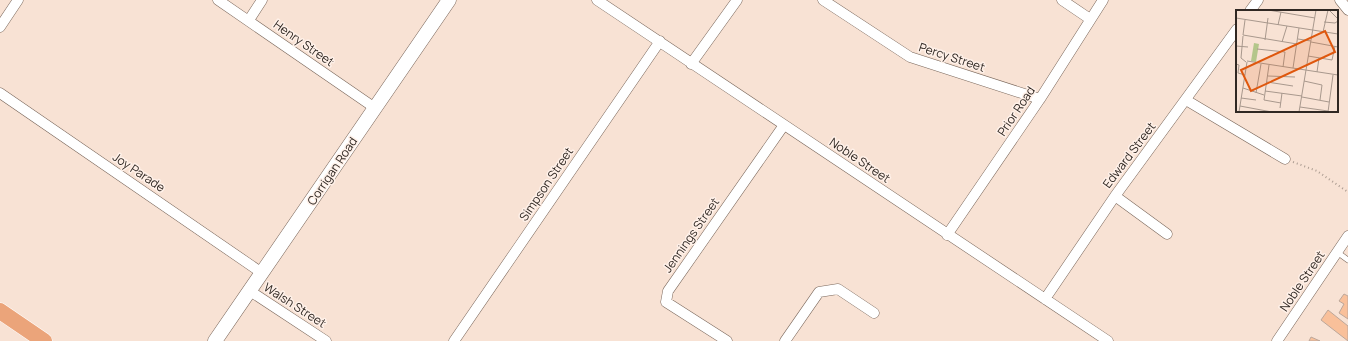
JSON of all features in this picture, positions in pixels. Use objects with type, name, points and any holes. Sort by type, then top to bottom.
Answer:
[{"type":"main road","name":"Corrigan Road","points":[[215,341],[450,0]]},
{"type":"main road","points":[[0,311],[39,340]]},
{"type":"street","points":[[0,27],[18,0]]},
{"type":"street","name":"Henry Street","points":[[218,0],[375,108]]},
{"type":"street","points":[[249,20],[262,0]]},
{"type":"street","name":"Noble Street","points":[[597,0],[1108,341]]},
{"type":"street","points":[[691,64],[737,0]]},
{"type":"street","name":"Percy Street","points":[[823,0],[910,57],[1040,100]]},
{"type":"street","points":[[1062,0],[1090,19]]},
{"type":"street","name":"Prior Road","points":[[948,235],[1040,100],[1103,0]]},
{"type":"street","points":[[1251,10],[1258,0]]},
{"type":"street","points":[[1340,0],[1348,10]]},
{"type":"street","name":"Edward Street","points":[[1045,299],[1115,196],[1236,30]]},
{"type":"street","name":"Simpson Street","points":[[459,339],[660,41]]},
{"type":"street","name":"Joy Parade","points":[[0,93],[262,273]]},
{"type":"street","points":[[1186,100],[1285,159]]},
{"type":"street","name":"Jennings Street","points":[[728,341],[666,302],[668,291],[784,126]]},
{"type":"street","points":[[1115,196],[1167,234]]},
{"type":"street","name":"Noble Street","points":[[1277,341],[1348,236]]},
{"type":"street","points":[[785,341],[819,292],[838,289],[874,313]]},
{"type":"street","name":"Walsh Street","points":[[250,291],[326,341]]},
{"type":"lane","points":[[1337,252],[1348,260]]},
{"type":"path","points":[[1285,159],[1317,171],[1348,192]]},
{"type":"building","points":[[1344,294],[1348,296],[1348,319],[1339,313],[1344,304],[1339,301]]},
{"type":"building","points":[[1328,310],[1348,326],[1348,341],[1321,320]]},
{"type":"building","points":[[1311,337],[1320,341],[1309,341]]}]
